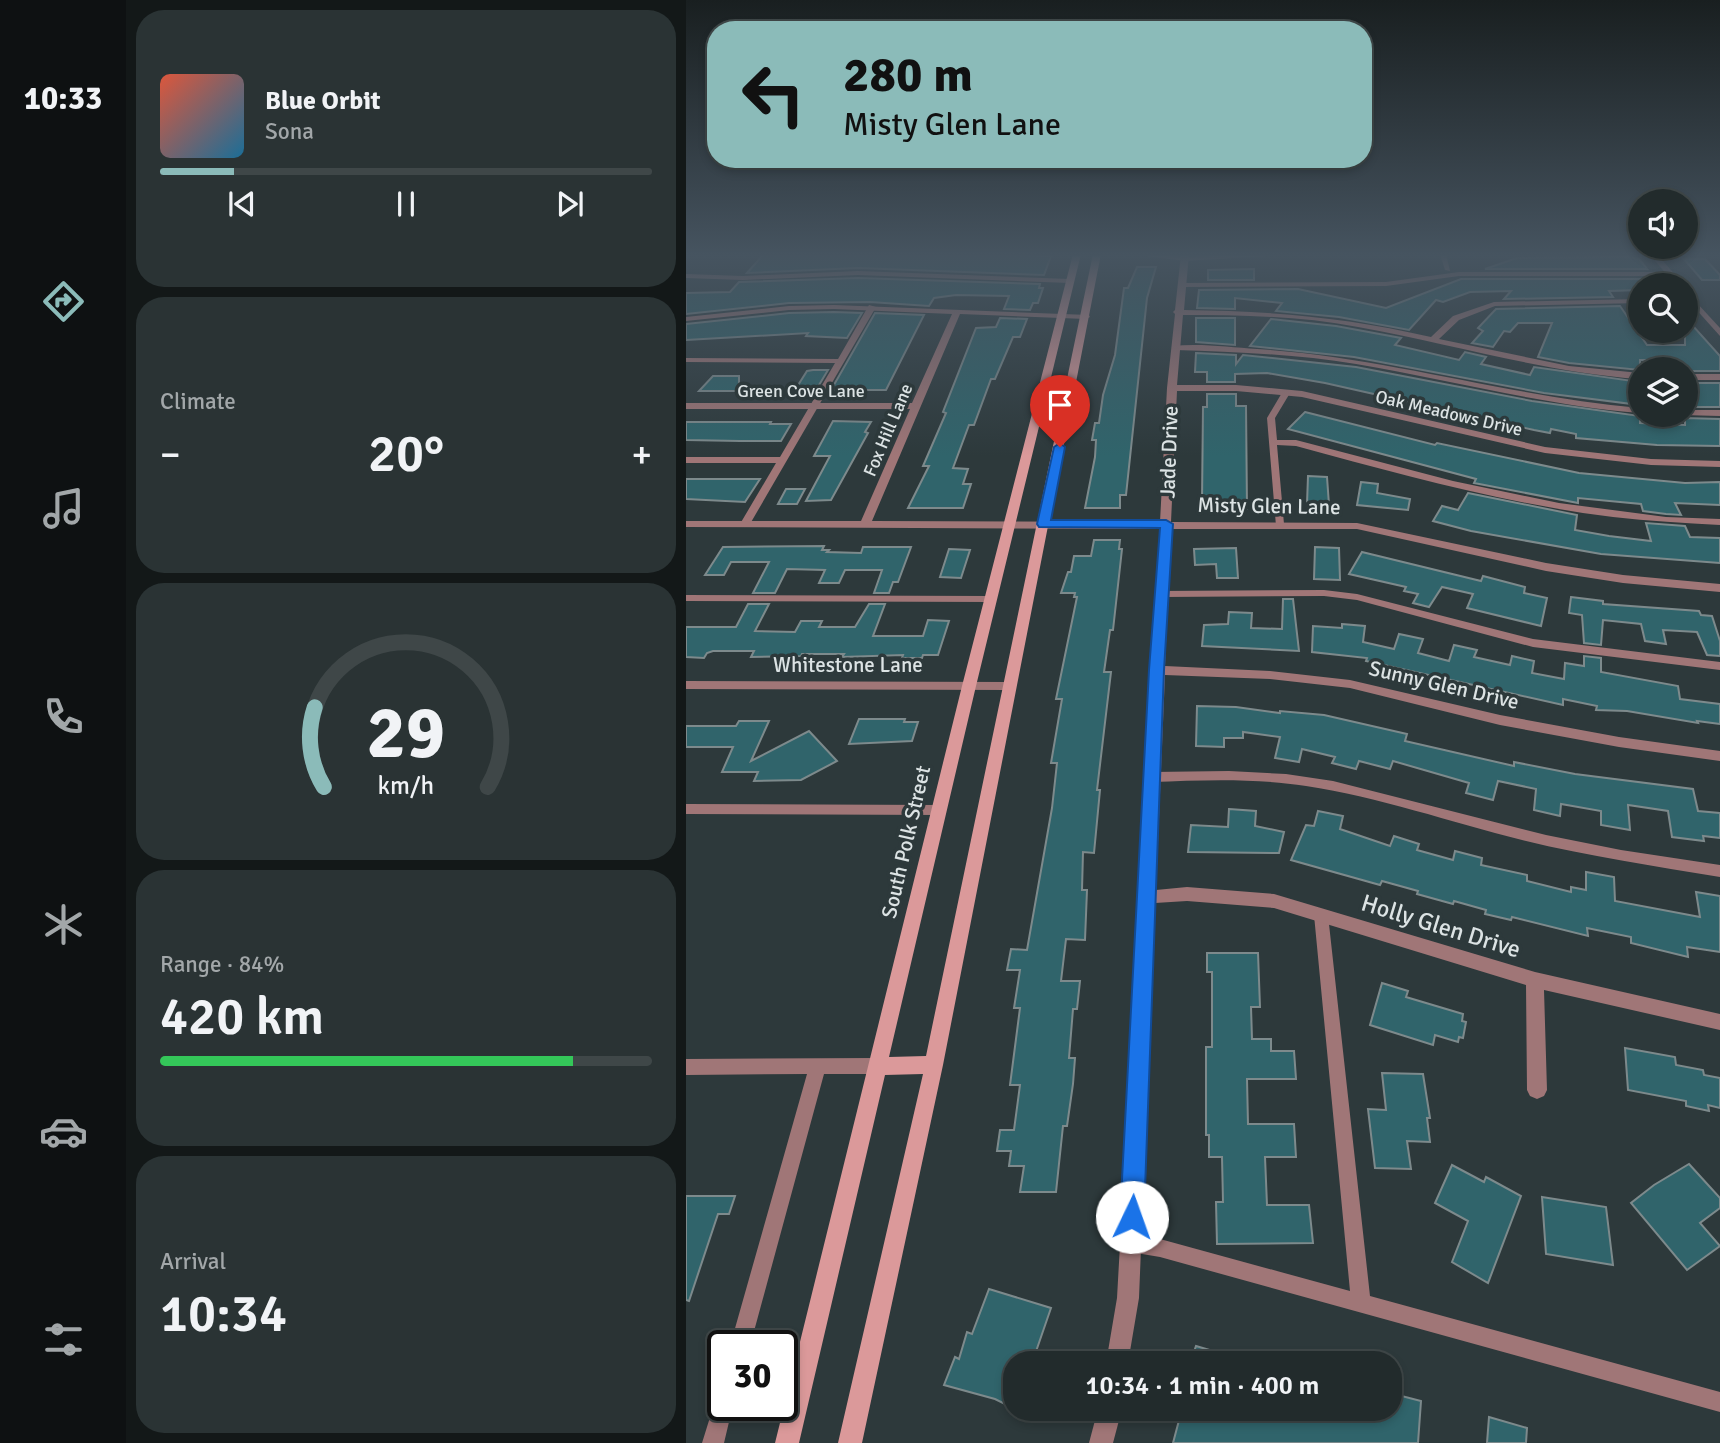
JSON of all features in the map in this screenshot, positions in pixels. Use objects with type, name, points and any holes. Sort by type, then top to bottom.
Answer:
[{"type":"main road","name":"South Polk Street","points":[[787,1443],[990,599],[1060,321]]},
{"type":"main road","points":[[850,1443],[934,1065],[1085,321]]},
{"type":"main road","points":[[878,1066],[934,1065]]},
{"type":"street","name":"Fox Hill Lane","points":[[865,524],[952,321]]},
{"type":"street","name":"Jade Drive","points":[[1119,1351],[1128,1298],[1157,670],[1176,321]]},
{"type":"street","points":[[1340,321],[1573,369],[1628,375]]},
{"type":"street","points":[[1433,340],[1453,321]]},
{"type":"street","points":[[1698,377],[1720,377]]},
{"type":"street","name":"Oak Meadows Drive","points":[[1172,388],[1236,388],[1286,393],[1545,450],[1615,459],[1720,464]]},
{"type":"street","name":"Green Cove Lane","points":[[686,406],[915,407]]},
{"type":"street","name":"Misty Glen Lane","points":[[686,524],[1357,526],[1546,567],[1623,579],[1720,588]]},
{"type":"street","name":"Sunny Glen Drive","points":[[1157,670],[1270,676],[1350,684],[1500,720],[1619,742],[1720,756]]},
{"type":"street","name":"Whitestone Lane","points":[[686,685],[1009,686]]},
{"type":"street","name":"Holly Glen Drive","points":[[1146,897],[1237,895],[1274,901],[1535,980],[1720,1022]]},
{"type":"street","points":[[1535,980],[1537,1090]]},
{"type":"street","points":[[1101,1443],[1107,1421]]},
{"type":"lane","points":[[745,524],[863,321]]},
{"type":"lane","points":[[1175,348],[1257,349],[1356,362],[1586,408],[1628,410]]},
{"type":"lane","points":[[686,360],[839,361]]},
{"type":"lane","points":[[1279,524],[1271,418],[1286,393]]},
{"type":"lane","points":[[1698,413],[1720,413]]},
{"type":"lane","points":[[1272,442],[1296,443],[1515,498],[1616,514],[1720,522]]},
{"type":"lane","points":[[686,460],[780,460]]},
{"type":"lane","points":[[1162,594],[1324,593],[1357,597],[1533,643],[1720,666]]},
{"type":"lane","points":[[686,598],[990,599]]},
{"type":"lane","points":[[1152,777],[1213,775],[1303,781],[1604,853],[1720,871]]},
{"type":"lane","points":[[686,809],[939,810]]},
{"type":"lane","points":[[1321,915],[1361,1302]]},
{"type":"lane","points":[[686,1067],[878,1066]]},
{"type":"lane","points":[[744,1330],[817,1068]]},
{"type":"lane","points":[[1131,1244],[1160,1248],[1720,1402]]},
{"type":"lane","points":[[713,1443],[719,1421]]},
{"type":"building","points":[[711,321],[857,321],[847,338],[806,336],[808,333],[686,340],[686,324]]},
{"type":"building","points":[[870,321],[921,321],[886,390],[831,390]]},
{"type":"building","points":[[999,321],[1026,321],[1020,337],[1013,337],[995,379],[991,379],[974,425],[969,425],[953,468],[968,469],[963,484],[971,484],[963,508],[908,508],[929,466],[923,466],[946,413],[943,412],[976,328],[996,327]]},
{"type":"building","points":[[1120,321],[1145,321],[1126,495],[1120,495],[1120,508],[1085,508],[1095,457],[1096,440],[1092,440],[1095,423],[1099,423],[1103,395],[1115,355]]},
{"type":"building","points":[[1196,321],[1235,321],[1235,345],[1196,342]]},
{"type":"building","points":[[1269,321],[1336,326],[1401,338],[1395,345],[1459,360],[1465,352],[1486,357],[1481,364],[1530,375],[1534,367],[1628,380],[1628,404],[1544,393],[1354,357],[1250,346]]},
{"type":"building","points":[[1362,321],[1417,321],[1409,330]]},
{"type":"building","points":[[1484,321],[1628,321],[1628,343],[1647,345],[1698,343],[1698,331],[1720,356],[1720,371],[1698,371],[1698,357],[1628,357],[1628,369],[1538,357],[1552,323],[1518,323],[1510,332],[1504,331],[1493,347],[1472,343],[1483,331],[1478,328]]},
{"type":"building","points":[[1196,353],[1236,355],[1236,364],[1243,355],[1356,367],[1532,401],[1628,414],[1628,427],[1698,427],[1698,418],[1720,419],[1720,446],[1657,445],[1576,438],[1576,434],[1551,429],[1550,433],[1534,430],[1325,383],[1267,373],[1235,374],[1235,382],[1207,382],[1207,372],[1195,372]]},
{"type":"building","points":[[828,370],[816,390],[795,390],[807,371]]},
{"type":"building","points":[[713,376],[739,376],[739,391],[699,391]]},
{"type":"building","points":[[1698,383],[1720,383],[1720,407],[1698,407]]},
{"type":"building","points":[[1207,394],[1236,394],[1236,406],[1246,406],[1247,509],[1205,509],[1205,502],[1202,502],[1203,407],[1207,407]]},
{"type":"building","points":[[1305,412],[1435,445],[1437,443],[1579,473],[1685,483],[1720,482],[1720,505],[1675,503],[1681,515],[1666,514],[1643,511],[1641,504],[1578,498],[1578,503],[1474,483],[1476,479],[1288,429]]},
{"type":"building","points":[[833,421],[871,422],[865,432],[868,433],[831,500],[806,501],[830,456],[814,456]]},
{"type":"building","points":[[686,422],[791,424],[781,441],[686,440]]},
{"type":"building","points":[[1308,476],[1327,477],[1329,505],[1307,504]]},
{"type":"building","points":[[686,479],[760,479],[745,502],[686,499]]},
{"type":"building","points":[[1361,482],[1378,484],[1377,493],[1410,499],[1408,510],[1357,505]]},
{"type":"building","points":[[786,489],[805,489],[797,504],[778,504]]},
{"type":"building","points":[[1468,493],[1577,515],[1575,530],[1609,536],[1651,541],[1646,523],[1685,526],[1690,537],[1720,538],[1720,563],[1601,554],[1471,531],[1433,521],[1442,506],[1458,510]]},
{"type":"building","points":[[1094,540],[1120,540],[1119,549],[1122,549],[1113,630],[1110,630],[1104,672],[1111,672],[1097,790],[1100,790],[1094,853],[1083,852],[1082,890],[1087,890],[1085,940],[1066,939],[1061,981],[1080,981],[1077,1009],[1073,1009],[1069,1058],[1075,1058],[1073,1084],[1067,1126],[1063,1126],[1056,1192],[1020,1192],[1024,1166],[1009,1166],[1011,1151],[997,1151],[1000,1130],[1014,1130],[1020,1085],[1010,1085],[1020,1008],[1014,1008],[1020,970],[1007,970],[1011,949],[1027,950],[1052,808],[1057,763],[1051,763],[1062,699],[1056,699],[1077,597],[1074,597],[1075,593],[1061,593],[1068,572],[1071,572],[1074,556],[1091,556]]},
{"type":"building","points":[[824,546],[822,550],[829,550],[827,552],[861,553],[863,547],[911,547],[898,582],[893,582],[889,593],[874,593],[882,570],[845,570],[839,583],[819,583],[825,570],[787,569],[775,593],[753,593],[769,562],[731,562],[724,575],[705,575],[723,547]]},
{"type":"building","points":[[1315,547],[1339,548],[1340,580],[1314,579]]},
{"type":"building","points":[[1236,548],[1238,578],[1217,578],[1216,564],[1195,565],[1194,549]]},
{"type":"building","points":[[949,549],[970,550],[961,578],[940,577]]},
{"type":"building","points":[[1362,552],[1481,581],[1483,576],[1525,587],[1524,593],[1547,598],[1541,626],[1467,608],[1473,594],[1442,587],[1429,607],[1413,603],[1418,594],[1404,591],[1406,587],[1349,574]]},
{"type":"building","points":[[1571,597],[1603,601],[1603,604],[1699,611],[1701,615],[1712,616],[1720,641],[1720,656],[1707,655],[1697,632],[1663,630],[1666,644],[1645,641],[1641,624],[1603,620],[1601,645],[1584,643],[1582,615],[1569,613]]},
{"type":"building","points":[[1283,599],[1293,599],[1299,651],[1202,646],[1204,625],[1228,624],[1229,612],[1252,613],[1251,628],[1282,629]]},
{"type":"building","points":[[748,604],[769,604],[755,631],[795,632],[801,621],[822,621],[819,627],[855,627],[869,604],[885,604],[873,636],[923,636],[928,620],[949,621],[938,655],[923,655],[922,658],[902,658],[903,655],[842,657],[844,654],[751,657],[754,651],[713,651],[707,653],[704,658],[686,657],[686,627],[736,627]]},
{"type":"building","points":[[1342,624],[1365,626],[1363,642],[1394,649],[1399,634],[1423,639],[1418,653],[1449,661],[1454,645],[1477,650],[1474,657],[1510,665],[1512,656],[1534,661],[1532,673],[1564,679],[1565,663],[1584,666],[1584,656],[1601,658],[1601,672],[1678,686],[1680,699],[1720,704],[1720,724],[1627,711],[1596,710],[1597,706],[1563,699],[1563,705],[1366,661],[1367,658],[1312,652],[1313,626],[1342,628]]},
{"type":"building","points":[[1197,706],[1324,715],[1407,734],[1405,741],[1514,766],[1514,762],[1575,774],[1693,789],[1698,811],[1720,813],[1720,838],[1703,836],[1704,841],[1672,837],[1668,811],[1628,805],[1630,830],[1601,825],[1601,811],[1561,804],[1560,816],[1534,810],[1536,789],[1498,781],[1493,800],[1466,793],[1469,783],[1393,761],[1390,769],[1359,761],[1356,769],[1332,763],[1335,757],[1302,749],[1299,762],[1275,758],[1280,737],[1243,732],[1243,738],[1224,738],[1224,747],[1196,746]]},
{"type":"building","points":[[859,719],[905,719],[904,722],[918,722],[912,741],[849,744]]},
{"type":"building","points":[[739,721],[769,721],[751,761],[809,731],[837,761],[801,780],[754,781],[758,772],[722,772],[733,747],[686,747],[686,726],[736,726]]},
{"type":"building","points":[[1229,809],[1256,811],[1255,826],[1284,832],[1279,853],[1188,852],[1191,825],[1228,827]]},
{"type":"building","points":[[1318,811],[1343,816],[1340,829],[1390,846],[1394,836],[1419,844],[1417,850],[1453,860],[1455,851],[1482,858],[1481,865],[1527,875],[1527,881],[1571,892],[1571,887],[1586,890],[1586,872],[1614,877],[1615,901],[1700,917],[1696,892],[1720,896],[1720,952],[1687,947],[1688,957],[1631,943],[1631,937],[1587,928],[1588,936],[1512,917],[1511,920],[1485,914],[1486,910],[1417,894],[1418,891],[1382,881],[1380,885],[1291,860],[1306,825],[1314,826]]},
{"type":"building","points":[[1207,953],[1258,953],[1260,1007],[1251,1007],[1252,1039],[1271,1039],[1271,1051],[1294,1051],[1296,1079],[1247,1079],[1248,1124],[1294,1124],[1296,1157],[1265,1157],[1267,1205],[1309,1205],[1313,1243],[1217,1244],[1216,1202],[1223,1202],[1222,1157],[1209,1157],[1209,1135],[1206,1135],[1206,1047],[1212,1047],[1212,972],[1207,972]]},
{"type":"building","points":[[1382,983],[1408,991],[1406,997],[1463,1014],[1462,1021],[1466,1022],[1463,1038],[1459,1037],[1458,1042],[1435,1035],[1433,1045],[1370,1025]]},
{"type":"building","points":[[1625,1048],[1675,1057],[1676,1065],[1703,1070],[1704,1075],[1720,1078],[1720,1108],[1708,1105],[1709,1111],[1686,1106],[1686,1101],[1628,1090]]},
{"type":"building","points":[[1382,1073],[1423,1074],[1430,1118],[1427,1118],[1430,1142],[1407,1141],[1411,1169],[1375,1168],[1368,1109],[1386,1110]]},
{"type":"building","points":[[1689,1164],[1720,1198],[1720,1208],[1700,1223],[1720,1246],[1687,1270],[1631,1203],[1654,1185]]},
{"type":"building","points":[[1452,1165],[1484,1182],[1486,1177],[1521,1196],[1488,1283],[1452,1262],[1468,1221],[1435,1203]]},
{"type":"building","points":[[686,1196],[735,1196],[729,1214],[718,1214],[689,1301],[686,1300]]},
{"type":"building","points":[[1542,1197],[1606,1207],[1613,1265],[1546,1254]]},
{"type":"building","points":[[989,1289],[1051,1308],[1036,1351],[1003,1351],[1003,1403],[944,1385],[955,1357],[959,1359],[967,1332],[972,1334]]},
{"type":"building","points":[[1196,1346],[1213,1351],[1194,1351]]},
{"type":"building","points":[[1402,1396],[1421,1401],[1418,1443],[1173,1443],[1179,1421],[1402,1421]]},
{"type":"building","points":[[1489,1417],[1527,1428],[1526,1443],[1487,1443]]},
{"type":"route","points":[[1060,447],[1044,524],[1166,524],[1132,1217]]}]
